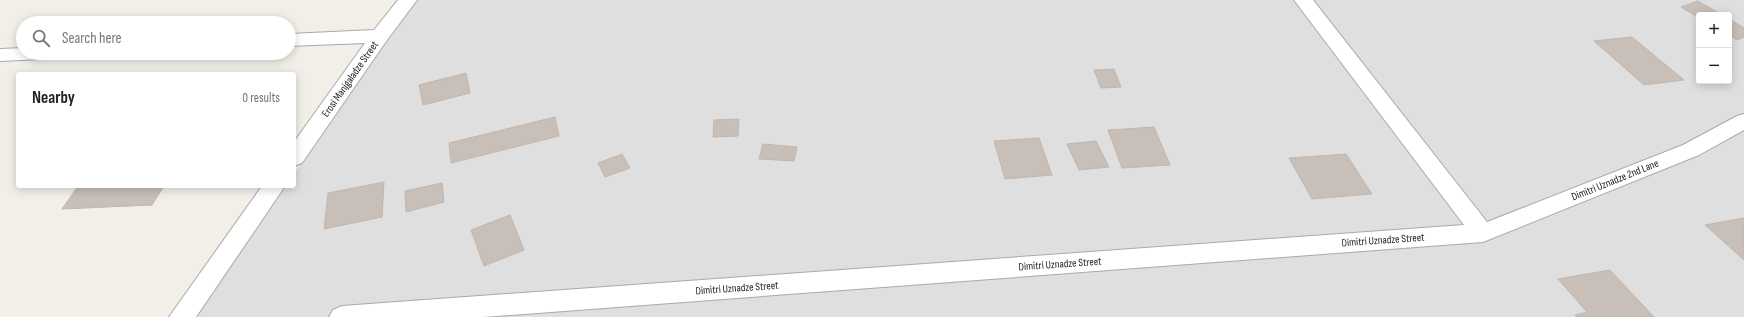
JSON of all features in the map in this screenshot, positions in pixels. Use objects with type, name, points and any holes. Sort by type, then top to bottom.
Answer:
[{"type":"street","name":"Erosi Manjgaladze Street","points":[[296,155],[380,36],[408,0]]},
{"type":"street","points":[[1303,0],[1484,232]]},
{"type":"street","points":[[296,40],[380,36]]},
{"type":"street","points":[[0,55],[16,54]]},
{"type":"street","name":"Dimitri Uznadze 2nd Lane","points":[[1484,232],[1691,150],[1744,121]]},
{"type":"street","points":[[182,317],[273,188]]},
{"type":"street","name":"Dimitri Uznadze Street","points":[[342,317],[1484,232]]},
{"type":"shaded area","points":[[416,0],[1744,0],[1744,317],[194,317],[285,188],[296,188],[296,171]]},
{"type":"building","points":[[1698,1],[1717,12],[1696,12],[1696,16],[1681,7]]},
{"type":"building","points":[[1732,21],[1744,28],[1744,37],[1737,40],[1732,37]]},
{"type":"building","points":[[1632,37],[1684,80],[1644,85],[1594,41]]},
{"type":"building","points":[[1114,69],[1121,87],[1101,88],[1094,70]]},
{"type":"building","points":[[466,73],[470,93],[423,105],[419,85]]},
{"type":"building","points":[[555,117],[559,136],[451,163],[449,143]]},
{"type":"building","points":[[739,119],[738,136],[713,137],[714,120]]},
{"type":"building","points":[[1154,127],[1170,165],[1122,168],[1108,130]]},
{"type":"building","points":[[1039,138],[1052,175],[1005,179],[994,141]]},
{"type":"building","points":[[1096,141],[1109,167],[1079,170],[1067,144]]},
{"type":"building","points":[[763,144],[797,147],[794,161],[759,159]]},
{"type":"building","points":[[622,154],[630,168],[605,177],[598,163]]},
{"type":"building","points":[[1346,154],[1372,194],[1312,199],[1289,158]]},
{"type":"building","points":[[384,182],[382,217],[324,229],[328,193]]},
{"type":"building","points":[[442,183],[444,202],[406,212],[405,191]]},
{"type":"building","points":[[77,188],[163,188],[152,205],[62,209]]},
{"type":"building","points":[[510,215],[524,250],[484,266],[471,230]]},
{"type":"building","points":[[1744,218],[1744,260],[1705,225]]},
{"type":"building","points":[[1610,270],[1654,317],[1577,317],[1575,315],[1587,312],[1558,279]]}]
